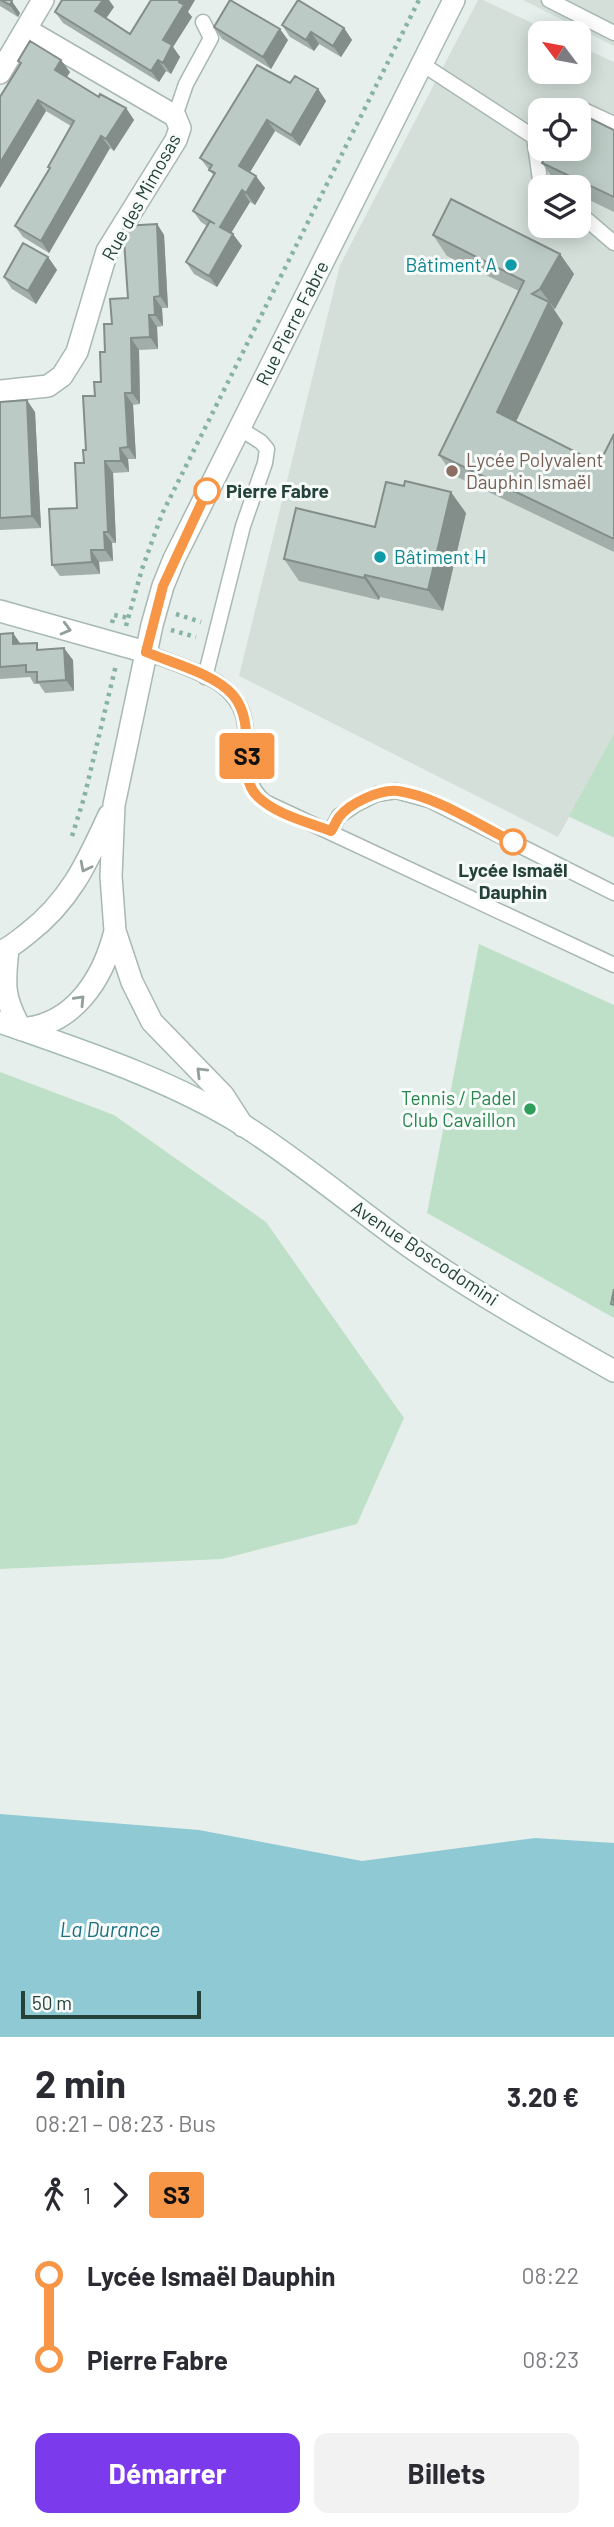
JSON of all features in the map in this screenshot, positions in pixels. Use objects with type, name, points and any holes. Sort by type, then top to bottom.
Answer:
[{"type":"street","points":[[0,73],[43,0]]},
{"type":"street","name":"Rue Pierre Fabre","points":[[114,805],[146,652],[160,597],[174,559],[454,0]]},
{"type":"street","name":"Rue des Mimosas","points":[[0,391],[48,386],[62,376],[77,352],[107,251],[176,140],[180,128],[175,116],[27,30]]},
{"type":"street","points":[[0,611],[146,652]]},
{"type":"street","points":[[114,805],[111,876],[115,931],[132,982],[152,1022],[223,1096],[243,1125]]},
{"type":"street","points":[[21,1029],[8,1006],[4,984],[4,951],[41,923],[68,895],[80,877],[114,805]]},
{"type":"street","points":[[21,1029],[37,1028],[57,1020],[82,998],[104,968],[115,931]]},
{"type":"street","points":[[0,1022],[151,1079],[194,1098],[243,1125]]},
{"type":"street","name":"Avenue Boscodomini","points":[[243,1125],[412,1248],[547,1334],[614,1371]]},
{"type":"lane","points":[[549,0],[614,33]]},
{"type":"lane","points":[[175,116],[186,83],[211,38],[203,22]]},
{"type":"lane","points":[[422,64],[528,129]]},
{"type":"lane","points":[[591,113],[614,124]]},
{"type":"lane","points":[[591,223],[614,243]]},
{"type":"lane","points":[[205,677],[243,526],[265,463],[267,449],[239,428]]},
{"type":"lane","points":[[146,652],[220,684],[233,695],[247,726],[246,767],[248,781],[256,795],[279,810],[331,831],[614,965]]},
{"type":"lane","points":[[331,831],[339,816],[355,804],[377,794],[396,791],[429,800],[614,893]]},
{"type":"path","points":[[70,842],[84,798],[133,596],[162,514],[419,0]]},
{"type":"shaded area","name":"Lycée Polyvalent Dauphin Ismaël","points":[[478,0],[528,21],[528,84],[592,84],[592,52],[614,62],[614,838],[569,817],[558,837],[239,676],[340,265]]},
{"type":"shaded area","points":[[523,0],[614,0],[614,46],[592,35],[592,21],[565,21]]},
{"type":"green space","points":[[614,734],[614,837],[569,816]]},
{"type":"green space","name":"Tennis / Padel Club Cavaillon","points":[[479,944],[614,1005],[614,1318],[427,1213]]},
{"type":"green space","points":[[0,1072],[114,1115],[266,1222],[404,1418],[357,1524],[222,1559],[0,1569]]},
{"type":"water","name":"La Durance","points":[[0,1814],[199,1830],[362,1861],[535,1838],[614,1843],[614,2037],[0,2037]]},
{"type":"building","points":[[62,0],[103,0],[95,11],[130,34],[151,0],[180,0],[184,5],[163,40],[172,45],[163,63],[158,60],[151,71],[55,12]]},
{"type":"building","points":[[230,0],[280,29],[263,57],[214,27]]},
{"type":"building","points":[[298,0],[344,28],[333,46],[311,32],[306,40],[282,25]]},
{"type":"building","points":[[30,41],[61,60],[55,70],[99,97],[100,94],[126,108],[106,139],[101,136],[41,241],[15,226],[50,168],[48,167],[74,121],[38,100],[0,163],[0,97],[21,63],[18,61]]},
{"type":"building","points":[[257,65],[290,83],[295,76],[318,89],[291,135],[267,120],[239,166],[256,176],[246,193],[242,190],[220,227],[233,234],[209,276],[186,262],[210,221],[193,211],[215,173],[209,170],[212,165],[200,158]]},
{"type":"building","points":[[591,119],[614,130],[614,197],[591,186],[591,175],[567,175],[542,163],[591,161]]},
{"type":"building","points":[[451,199],[560,254],[540,289],[532,294],[549,302],[497,412],[599,464],[614,434],[614,539],[439,455],[524,281],[433,235]]},
{"type":"building","points":[[157,224],[160,296],[154,297],[155,315],[149,315],[150,337],[131,338],[132,393],[125,393],[128,447],[120,448],[121,461],[105,461],[108,532],[104,532],[105,550],[91,550],[92,562],[52,565],[49,509],[77,508],[75,463],[84,463],[83,450],[86,450],[83,396],[95,396],[94,382],[101,382],[100,352],[105,352],[104,324],[112,324],[110,299],[128,298],[123,226]]},
{"type":"building","points":[[23,243],[48,257],[28,291],[4,277]]},
{"type":"building","points":[[27,400],[32,516],[0,518],[0,402]]},
{"type":"building","points":[[405,481],[451,492],[428,590],[284,559],[296,508],[375,527],[386,482],[404,486]]},
{"type":"building","points":[[13,633],[13,644],[37,643],[37,650],[64,648],[66,680],[37,682],[37,672],[26,672],[26,665],[0,667],[0,634]]},
{"type":"bus line","name":"S3","points":[[207,491],[163,586],[146,652],[220,684],[233,695],[247,726],[246,767],[248,781],[256,795],[279,810],[331,831],[339,816],[355,804],[377,794],[396,791],[429,800],[513,842]]},
{"type":"place","name":"Bâtiment A","points":[[511,265]]},
{"type":"place","name":"Lycée Polyvalent Dauphin Ismaël","points":[[452,471]]},
{"type":"place","name":"Pierre Fabre","points":[[207,491]]},
{"type":"place","name":"Bâtiment H","points":[[380,557]]},
{"type":"place","name":"Lycée Ismaël Dauphin","points":[[513,842]]},
{"type":"place","name":"Tennis / Padel Club Cavaillon","points":[[530,1109]]}]
